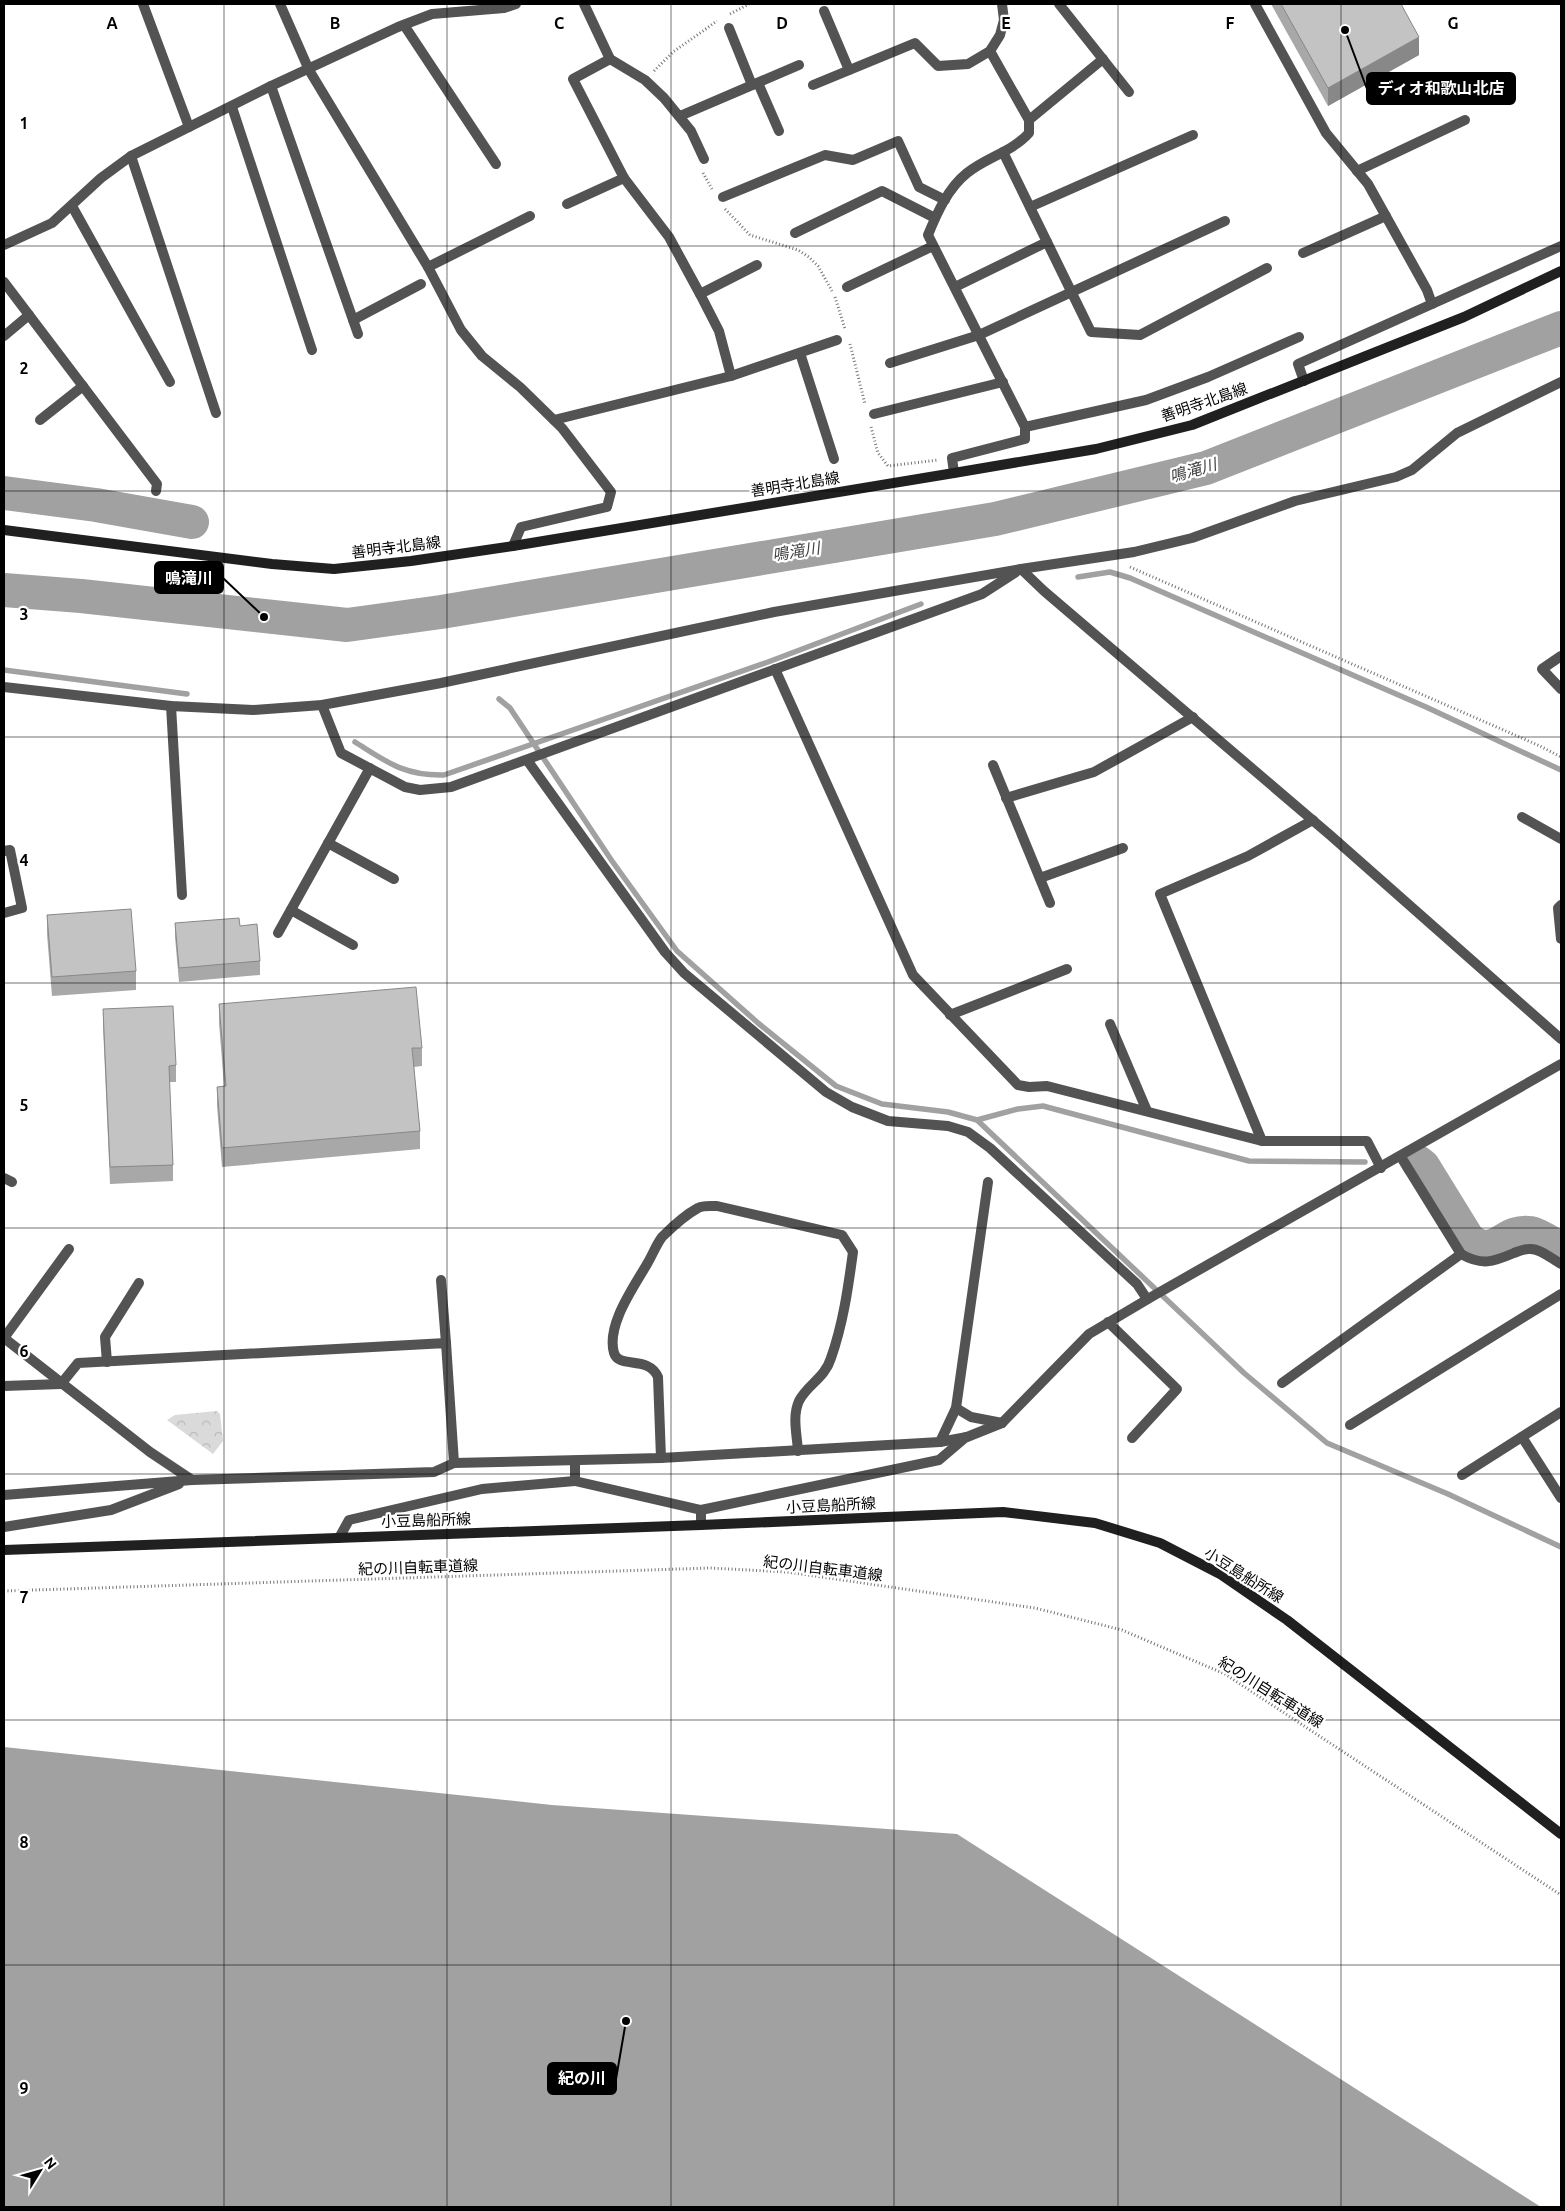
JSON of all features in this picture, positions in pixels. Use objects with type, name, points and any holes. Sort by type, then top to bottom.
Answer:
[{"type":"main road","name":"善明寺北島線","points":[[4,530],[272,564],[334,569],[410,561],[513,546],[954,473],[1096,449],[1192,426],[1464,317],[1561,272]]},
{"type":"main road","name":"小豆島船所線","points":[[4,1550],[701,1526],[1004,1512],[1095,1524],[1160,1543],[1220,1574],[1287,1620],[1561,1834]]},
{"type":"street","points":[[143,4],[188,127]]},
{"type":"street","points":[[280,4],[309,70],[428,267],[460,330],[482,356],[520,387],[562,428],[611,492],[607,507],[521,527],[513,546]]},
{"type":"street","points":[[4,246],[52,223],[101,178],[130,156],[271,86],[432,14],[516,4]]},
{"type":"street","points":[[584,4],[610,59],[645,80],[680,116],[691,131],[704,159]]},
{"type":"street","points":[[813,85],[915,43],[938,66],[968,64],[990,51],[1000,35],[1004,20],[1003,4]]},
{"type":"street","points":[[1060,4],[1129,92]]},
{"type":"street","points":[[1255,4],[1326,133],[1368,184],[1427,290],[1432,304]]},
{"type":"street","points":[[824,11],[849,70]]},
{"type":"street","points":[[404,25],[496,164]]},
{"type":"street","points":[[729,28],[779,131]]},
{"type":"street","points":[[954,473],[952,458],[1025,439],[1025,427],[928,235],[935,218],[954,186],[968,172],[1020,143],[1029,133],[1030,120],[990,51]]},
{"type":"street","points":[[610,59],[573,79],[624,178],[669,237],[700,294],[719,331],[731,376]]},
{"type":"street","points":[[1030,120],[1103,59]]},
{"type":"street","points":[[680,116],[799,65]]},
{"type":"street","points":[[271,86],[358,334]]},
{"type":"street","points":[[232,106],[312,350]]},
{"type":"street","points":[[1357,171],[1465,120]]},
{"type":"street","points":[[1030,207],[1193,135]]},
{"type":"street","points":[[719,195],[825,155],[853,160],[898,141],[919,187],[945,200]]},
{"type":"street","points":[[1003,152],[1091,332],[1140,334],[1268,268]]},
{"type":"street","points":[[130,156],[216,413]]},
{"type":"street","points":[[567,204],[624,178]]},
{"type":"street","points":[[795,233],[882,191],[935,218]]},
{"type":"street","points":[[72,206],[170,382]]},
{"type":"street","points":[[428,267],[530,216]]},
{"type":"street","points":[[1303,253],[1386,216]]},
{"type":"street","points":[[890,362],[979,335],[1225,221]]},
{"type":"street","points":[[955,287],[1047,242]]},
{"type":"street","points":[[847,287],[933,246]]},
{"type":"street","points":[[1304,381],[1298,364],[1561,246]]},
{"type":"street","points":[[700,294],[757,265]]},
{"type":"street","points":[[4,282],[157,484],[156,491]]},
{"type":"street","points":[[353,320],[421,284]]},
{"type":"street","points":[[4,336],[29,315]]},
{"type":"street","points":[[1025,427],[1146,400],[1208,377],[1299,337]]},
{"type":"street","points":[[554,420],[731,376],[837,340]]},
{"type":"street","points":[[800,353],[834,459]]},
{"type":"street","points":[[874,414],[1003,382]]},
{"type":"street","points":[[4,687],[171,706],[253,710],[322,705],[451,680],[774,612],[1021,569],[1113,556],[1192,538],[1295,501],[1396,477],[1412,470],[1457,433],[1561,382]]},
{"type":"street","points":[[40,420],[83,386]]},
{"type":"street","points":[[322,705],[341,753],[405,787],[435,790],[451,787],[982,594],[1021,569]]},
{"type":"street","points":[[1021,569],[1044,591],[1312,820],[1561,1039]]},
{"type":"street","points":[[1561,656],[1542,669],[1561,689]]},
{"type":"street","points":[[775,670],[913,975],[1018,1085],[1029,1087],[1047,1086],[1262,1141],[1367,1141],[1381,1168]]},
{"type":"street","points":[[171,706],[182,895]]},
{"type":"street","points":[[1006,798],[1094,772],[1193,717]]},
{"type":"street","points":[[535,757],[665,952],[684,973],[826,1092],[852,1107],[888,1121],[948,1126],[968,1132],[990,1148],[1150,1297]]},
{"type":"street","points":[[993,766],[1050,904]]},
{"type":"street","points":[[278,934],[370,768]]},
{"type":"street","points":[[1522,817],[1561,840]]},
{"type":"street","points":[[1262,1141],[1160,894],[1248,856],[1312,820]]},
{"type":"street","points":[[328,843],[394,879]]},
{"type":"street","points":[[1040,878],[1122,848]]},
{"type":"street","points":[[4,851],[10,850],[22,908],[4,913]]},
{"type":"street","points":[[1561,905],[1558,908],[1561,939]]},
{"type":"street","points":[[291,910],[352,945]]},
{"type":"street","points":[[950,1015],[1067,969]]},
{"type":"street","points":[[1110,1024],[1147,1111]]},
{"type":"street","points":[[4,1495],[192,1480],[434,1472],[454,1463],[575,1462],[661,1458],[940,1442],[967,1437],[1002,1423],[1088,1334],[1561,1064]]},
{"type":"street","points":[[1401,1157],[1461,1254],[1472,1260],[1482,1262],[1495,1261],[1529,1249],[1537,1250],[1561,1264]]},
{"type":"street","points":[[940,1442],[956,1408],[988,1182]]},
{"type":"street","points":[[661,1458],[658,1377],[649,1366],[624,1361],[616,1357],[614,1352],[614,1332],[620,1311],[661,1239],[700,1206],[717,1206],[842,1235],[853,1252],[845,1311],[831,1360],[823,1375],[800,1400],[795,1414],[798,1451]]},
{"type":"street","points":[[69,1249],[4,1338],[150,1452],[192,1480]]},
{"type":"street","points":[[1282,1383],[1461,1254]]},
{"type":"street","points":[[441,1280],[454,1463]]},
{"type":"street","points":[[107,1362],[105,1337],[139,1283]]},
{"type":"street","points":[[1350,1425],[1561,1294]]},
{"type":"street","points":[[1108,1322],[1177,1389],[1132,1438]]},
{"type":"street","points":[[4,1386],[61,1384],[78,1363],[446,1343]]},
{"type":"street","points":[[956,1408],[971,1417],[1002,1423]]},
{"type":"street","points":[[1462,1474],[1561,1412]]},
{"type":"street","points":[[339,1538],[349,1520],[482,1489],[575,1482],[701,1510],[939,1460],[967,1437]]},
{"type":"street","points":[[1522,1437],[1561,1498]]},
{"type":"street","points":[[575,1462],[575,1482]]},
{"type":"street","points":[[4,1527],[111,1510],[192,1480]]},
{"type":"street","points":[[701,1510],[701,1526]]},
{"type":"path","points":[[645,80],[673,52],[706,27],[749,4]]},
{"type":"path","points":[[704,159],[700,166],[719,195]]},
{"type":"path","points":[[724,209],[750,235],[798,250],[814,262],[837,301],[847,334]]},
{"type":"path","points":[[849,343],[866,407]]},
{"type":"path","points":[[871,426],[878,453],[888,466],[952,458]]},
{"type":"path","points":[[1113,556],[1123,564],[1531,742],[1561,757]]},
{"type":"path","name":"紀の川自転車道線","points":[[4,1591],[710,1568],[787,1572],[1035,1608],[1122,1630],[1225,1674],[1561,1896]]},
{"type":"green space","points":[[217,1411],[220,1414],[223,1441],[213,1454],[167,1420],[175,1415]]},
{"type":"shaded area","points":[[4,1747],[552,1805],[957,1834],[1541,2207],[4,2207]]},
{"type":"building","points":[[1281,4],[1401,4],[1419,37],[1328,88]]},
{"type":"building","points":[[131,909],[136,971],[52,977],[47,915]]},
{"type":"building","points":[[239,918],[240,926],[257,924],[260,961],[179,968],[175,923]]},
{"type":"building","points":[[416,987],[422,1048],[412,1048],[420,1131],[222,1148],[217,1087],[226,1086],[219,1004]]},
{"type":"building","points":[[173,1006],[176,1065],[169,1066],[173,1165],[110,1167],[103,1009]]},
{"type":"waterway","name":"鳴滝川","points":[[4,590],[81,596],[347,625],[441,612],[995,519],[1206,468],[1561,328]]},
{"type":"waterway","points":[[4,493],[96,505],[192,522]]},
{"type":"waterway","points":[[1078,577],[1110,572],[1130,578],[1426,707],[1561,770]]},
{"type":"waterway","points":[[355,742],[396,766],[418,773],[444,775],[768,662],[921,604]]},
{"type":"waterway","points":[[4,670],[187,694]]},
{"type":"waterway","points":[[499,699],[510,708],[612,861],[677,951],[758,1023],[836,1086],[882,1104],[948,1112],[977,1120],[1244,1373],[1327,1443],[1448,1494],[1561,1547]]},
{"type":"waterway","points":[[977,1120],[1018,1109],[1043,1106],[1249,1161],[1365,1162]]},
{"type":"waterway","points":[[1418,1162],[1423,1166],[1468,1239],[1486,1247],[1493,1246],[1513,1235],[1530,1233],[1561,1249]]},
{"type":"place","name":"ディオ和歌山北店","points":[[1345,30]]},
{"type":"place","name":"鳴滝川","points":[[264,617]]},
{"type":"place","name":"紀の川","points":[[626,2021]]}]
